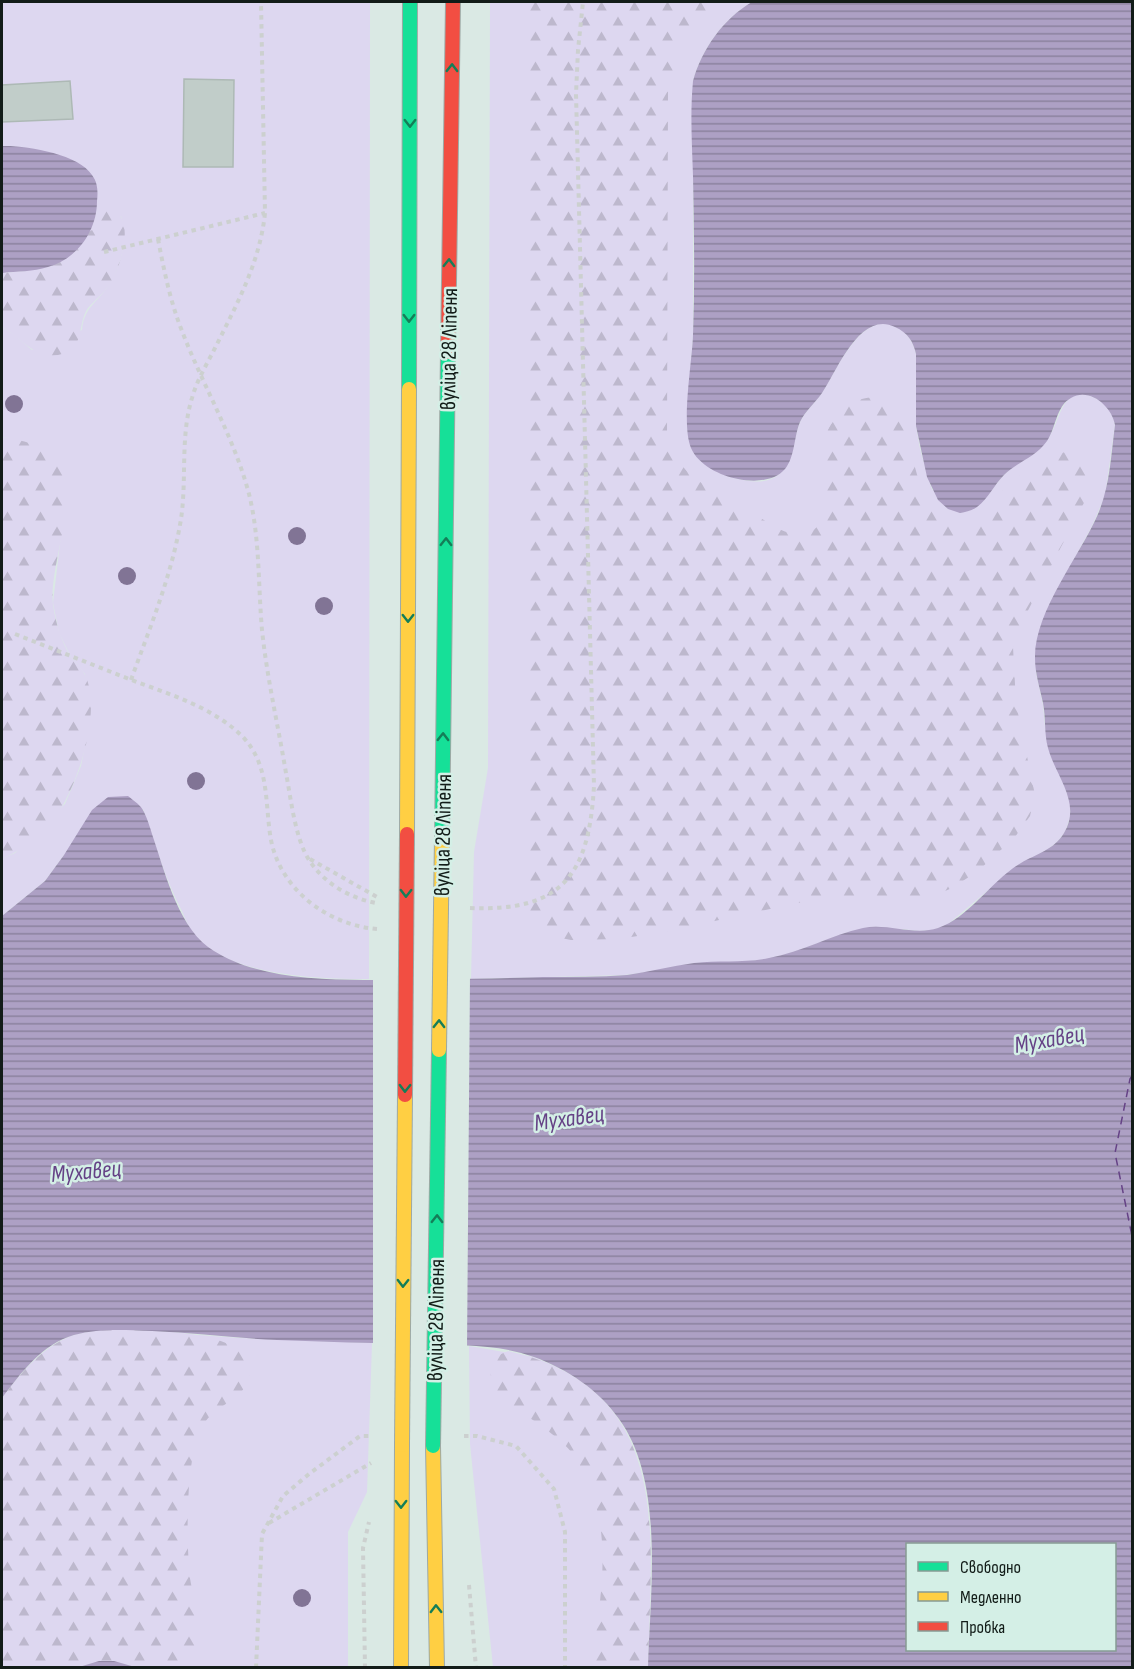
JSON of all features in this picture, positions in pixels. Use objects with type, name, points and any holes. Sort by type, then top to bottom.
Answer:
[{"type":"main road","name":"вуліца 28 Ліпеня","points":[[401,1668],[411,2]]},
{"type":"main road","name":"вуліца 28 Ліпеня","points":[[437,1668],[434,1446],[453,2]]},
{"type":"path","points":[[131,680],[163,591],[177,540],[183,499],[188,411],[201,376],[250,276],[258,254],[265,213],[261,2]]},
{"type":"path","points":[[463,908],[509,908],[532,902],[553,892],[568,878],[581,859],[589,837],[593,812],[576,94],[582,2]]},
{"type":"path","points":[[104,252],[265,213]]},
{"type":"path","points":[[158,239],[174,308],[240,464],[254,514],[266,656],[292,807],[307,857],[324,878],[339,889],[365,901],[383,902],[307,857]]},
{"type":"path","points":[[15,634],[196,705],[215,715],[242,736],[259,760],[267,790],[273,849],[279,863],[296,888],[310,903],[335,919],[360,927],[381,930]]},
{"type":"path","points":[[256,1668],[262,1534],[283,1496],[309,1473],[360,1436]]},
{"type":"path","points":[[477,1436],[516,1446],[554,1489],[565,1532],[565,1668]]},
{"type":"path","points":[[268,1524],[373,1462]]},
{"type":"path","points":[[363,1548],[365,1668]]},
{"type":"green space","points":[[2,2],[370,2],[369,979],[325,978],[274,972],[226,958],[206,947],[192,932],[170,886],[143,809],[64,855],[45,881],[2,916],[2,859],[15,853],[65,804],[81,766],[89,726],[85,674],[71,657],[59,633],[53,603],[65,501],[64,478],[8,437],[2,438],[2,327],[32,350],[82,330],[86,315],[106,289],[118,267],[123,250],[124,232],[121,216],[26,271],[2,273]]},
{"type":"green space","points":[[490,2],[752,2],[732,17],[715,36],[702,58],[693,81],[693,336],[687,423],[689,438],[695,451],[709,467],[747,481],[764,481],[778,475],[790,458],[801,420],[820,395],[843,357],[861,334],[871,327],[883,324],[895,326],[903,331],[915,349],[916,426],[932,490],[984,500],[1005,474],[1045,442],[1063,407],[1075,395],[1085,394],[1097,399],[1111,413],[1115,425],[1105,496],[1092,526],[1053,598],[1036,673],[1045,727],[1070,802],[1070,817],[1065,832],[1057,842],[1047,850],[1018,865],[947,925],[933,930],[919,931],[903,929],[848,932],[794,952],[768,959],[743,962],[695,963],[624,975],[471,979],[474,852],[488,768]]},
{"type":"green space","points":[[526,2],[719,2],[684,42],[675,64],[668,93],[667,439],[674,454],[690,474],[775,527],[791,533],[807,533],[817,527],[823,517],[826,504],[825,447],[829,427],[842,411],[856,401],[875,398],[893,405],[899,413],[925,502],[933,512],[948,522],[960,523],[973,520],[1014,480],[1033,466],[1056,455],[1076,451],[1084,455],[1091,464],[1092,475],[1087,497],[1022,622],[1013,647],[1016,703],[1035,795],[1030,816],[1015,837],[978,871],[952,888],[929,898],[821,898],[664,932],[618,939],[571,940],[551,936],[534,925],[528,911]]},
{"type":"green space","points":[[97,209],[111,209],[119,214],[123,222],[124,244],[118,267],[108,287],[84,315],[77,342],[73,348],[58,355],[42,354],[2,327],[2,273],[26,271],[92,230]]},
{"type":"green space","points":[[8,437],[31,444],[44,451],[56,463],[64,478],[66,508],[54,575],[53,605],[64,645],[85,675],[90,692],[91,711],[83,755],[76,777],[57,815],[37,837],[20,850],[2,859],[2,438]]},
{"type":"green space","points":[[98,1330],[157,1331],[203,1336],[239,1350],[249,1361],[249,1379],[245,1387],[205,1422],[198,1434],[193,1454],[188,1498],[188,1546],[190,1581],[200,1633],[198,1658],[194,1667],[135,1667],[114,1661],[99,1661],[79,1667],[2,1668],[2,1398],[24,1371],[50,1347],[71,1336]]},
{"type":"green space","points":[[128,1330],[240,1338],[372,1343],[367,1492],[348,1532],[348,1667],[135,1668],[107,1663],[79,1667],[2,1668],[2,1398]]},
{"type":"green space","points":[[469,1346],[534,1357],[558,1368],[648,1667],[493,1667],[470,1444]]},
{"type":"green space","points":[[508,1351],[562,1370],[601,1398],[626,1433],[642,1473],[649,1519],[651,1567],[648,1667],[592,1667],[603,1560],[597,1509],[588,1484],[572,1453],[560,1440],[507,1402],[494,1386],[491,1377],[492,1367],[499,1355]]},
{"type":"water","name":"Мухавец","points":[[752,2],[1132,2],[1132,1667],[648,1667],[652,1539],[643,1474],[634,1445],[619,1419],[592,1390],[570,1374],[521,1353],[492,1347],[463,1345],[277,1340],[152,1331],[103,1330],[74,1335],[52,1345],[33,1360],[2,1398],[2,916],[45,881],[92,810],[108,797],[128,796],[143,810],[176,902],[183,917],[202,942],[238,963],[264,971],[322,979],[464,979],[627,975],[694,963],[769,958],[863,928],[929,930],[938,928],[960,916],[1010,870],[1050,848],[1064,833],[1069,822],[1069,801],[1047,742],[1044,709],[1035,664],[1037,640],[1042,622],[1059,584],[1090,530],[1102,503],[1110,470],[1115,425],[1113,418],[1105,406],[1092,397],[1078,395],[1071,398],[1062,406],[1043,447],[1004,475],[981,504],[960,513],[948,509],[938,500],[927,477],[916,426],[916,354],[913,345],[903,332],[895,327],[882,324],[871,327],[860,335],[842,358],[822,393],[802,418],[791,459],[780,473],[769,479],[757,481],[731,478],[699,460],[691,448],[687,424],[694,295],[691,117],[693,81],[708,46],[732,17]]},
{"type":"water","points":[[2,146],[37,149],[64,156],[76,161],[94,178],[97,194],[93,223],[83,242],[68,258],[37,270],[2,273]]},
{"type":"water","points":[[99,1661],[114,1661],[135,1667],[79,1667]]},
{"type":"pier","points":[[373,976],[470,976],[467,1349],[373,1346]]},
{"type":"building","points":[[184,79],[234,80],[233,167],[183,167]]},
{"type":"building","points":[[70,81],[73,119],[2,122],[2,85]]},
{"type":"ferry route","points":[[1132,1076],[1115,1153],[1132,1236]]},
{"type":"traffic: fast","points":[[409,389],[410,2]]},
{"type":"traffic: fast","points":[[442,837],[448,352]]},
{"type":"traffic: fast","points":[[433,1446],[439,1050]]},
{"type":"traffic: slow","points":[[407,834],[409,389]]},
{"type":"traffic: slow","points":[[439,1050],[442,837]]},
{"type":"traffic: slow","points":[[402,1445],[405,1095]]},
{"type":"traffic: slow","points":[[401,1668],[402,1445]]},
{"type":"traffic: slow","points":[[433,1446],[437,1668]]},
{"type":"traffic: jam","points":[[448,352],[453,2]]},
{"type":"traffic: jam","points":[[405,1095],[407,834]]}]
